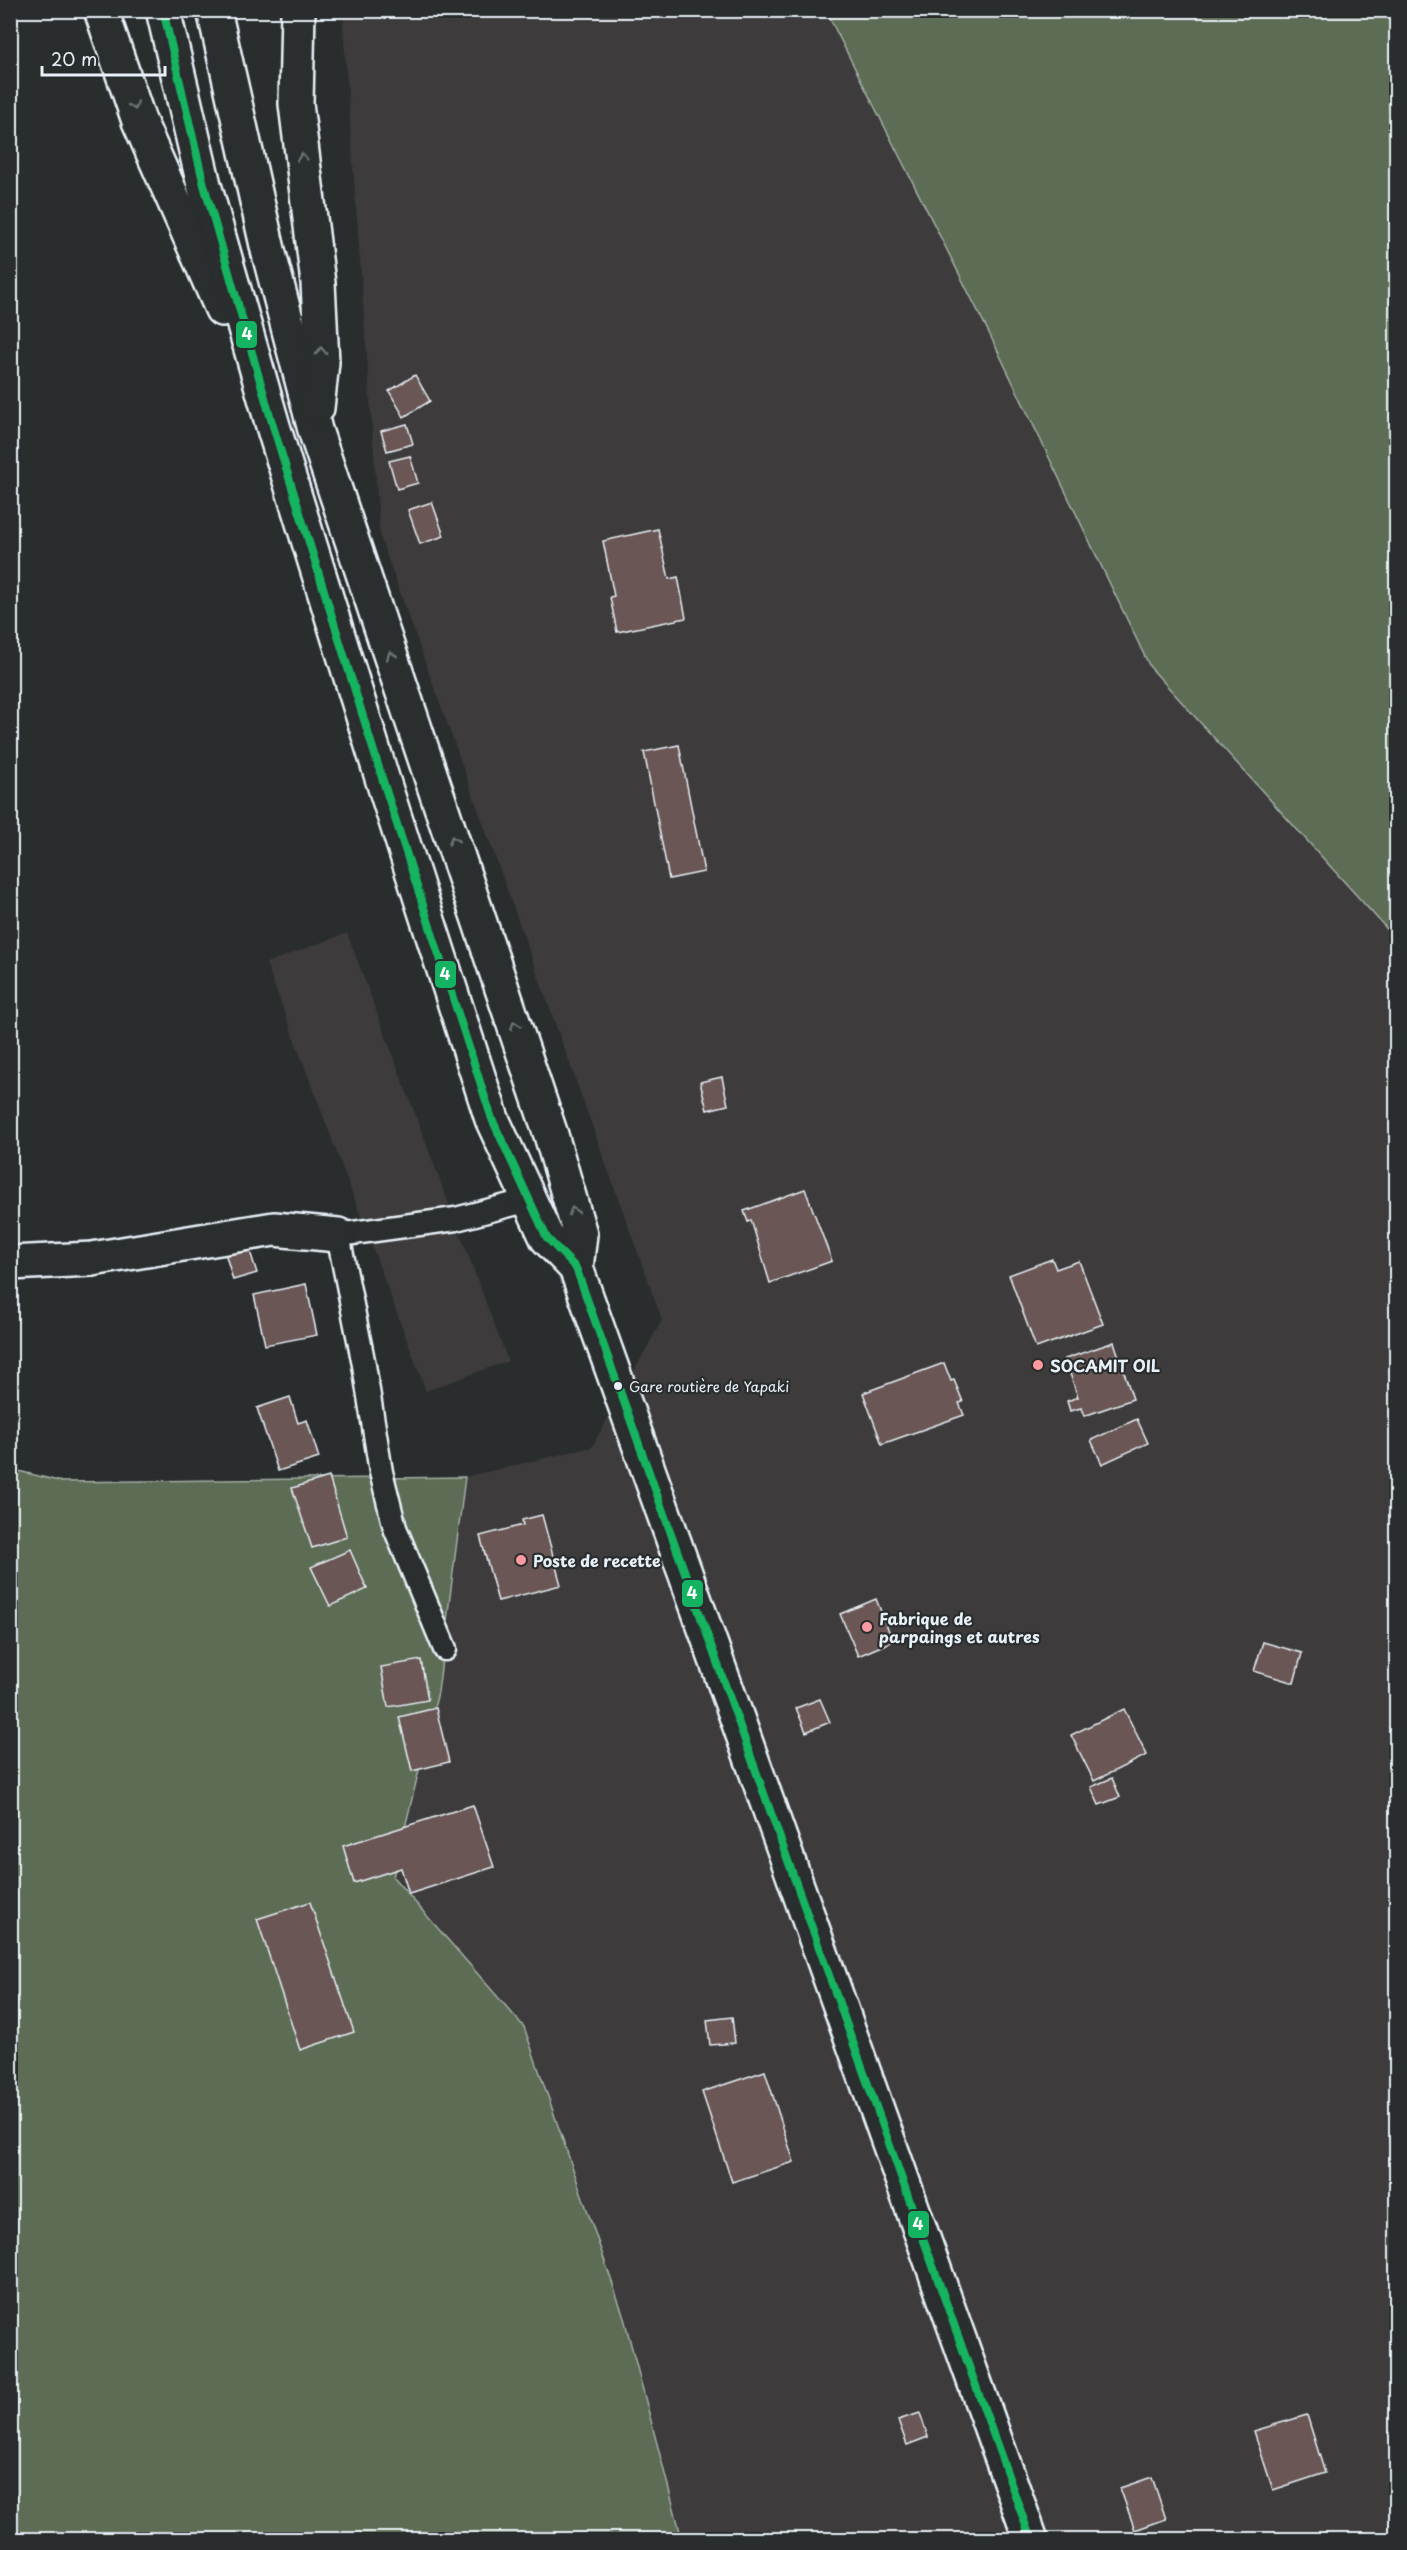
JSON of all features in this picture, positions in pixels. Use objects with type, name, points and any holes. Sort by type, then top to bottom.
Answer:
[{"type":"main road","points":[[101,10],[139,121],[273,426]]},
{"type":"main road","points":[[163,10],[204,185],[273,426],[379,770],[492,1119],[547,1238],[576,1268],[1031,2540]]},
{"type":"main road","points":[[214,10],[268,250],[315,430],[551,1135],[579,1233],[576,1268]]},
{"type":"main road","points":[[298,10],[296,104],[318,283],[322,362],[315,430]]},
{"type":"main road","points":[[10,1263],[92,1259],[274,1229],[338,1234]]},
{"type":"lane","points":[[445,1649],[395,1528],[381,1472],[364,1365],[338,1234],[456,1219],[529,1200]]},
{"type":"shaded area","points":[[346,10],[826,11],[989,333],[1150,667],[1396,939],[1396,2539],[682,2539],[623,2314],[524,2027],[393,1877],[438,1692],[465,1477],[592,1447],[662,1320],[380,537],[343,25]]},
{"type":"shaded area","points":[[347,933],[508,1361],[426,1391],[266,963]]},
{"type":"green space","points":[[826,11],[1387,11],[1396,18],[1396,939],[1150,667],[989,333]]},
{"type":"green space","points":[[11,1469],[62,1482],[465,1477],[438,1692],[393,1877],[524,2027],[623,2314],[682,2539],[11,2540]]},
{"type":"building","points":[[415,375],[430,401],[404,417],[389,391]]},
{"type":"building","points":[[407,424],[413,444],[387,451],[381,431]]},
{"type":"building","points":[[410,456],[418,483],[397,489],[389,461]]},
{"type":"building","points":[[432,502],[444,536],[420,544],[408,510]]},
{"type":"building","points":[[658,529],[669,579],[678,577],[686,618],[617,632],[610,597],[614,596],[603,541]]},
{"type":"building","points":[[679,745],[704,872],[669,879],[644,752]]},
{"type":"building","points":[[722,1077],[728,1105],[707,1110],[700,1082]]},
{"type":"building","points":[[805,1189],[832,1261],[770,1283],[751,1220],[748,1222],[744,1211]]},
{"type":"building","points":[[247,1242],[257,1273],[233,1280],[224,1249]]},
{"type":"building","points":[[1052,1259],[1056,1269],[1079,1261],[1103,1324],[1036,1348],[1009,1275]]},
{"type":"building","points":[[306,1284],[317,1335],[265,1345],[254,1295]]},
{"type":"building","points":[[1114,1342],[1133,1399],[1084,1416],[1081,1408],[1070,1411],[1067,1401],[1078,1397],[1065,1359]]},
{"type":"building","points":[[944,1363],[963,1402],[959,1403],[964,1415],[882,1444],[863,1393]]},
{"type":"building","points":[[290,1397],[298,1423],[307,1420],[319,1458],[278,1471],[257,1408]]},
{"type":"building","points":[[1137,1419],[1148,1443],[1102,1464],[1091,1440]]},
{"type":"building","points":[[329,1477],[347,1537],[312,1548],[292,1488]]},
{"type":"building","name":"Poste de recette","points":[[542,1515],[561,1585],[498,1601],[480,1536],[523,1525],[522,1520]]},
{"type":"building","points":[[350,1550],[367,1589],[330,1606],[311,1567]]},
{"type":"building","name":"Fabrique de parpaings et autres","points":[[876,1599],[893,1641],[858,1656],[840,1614]]},
{"type":"building","points":[[1263,1642],[1302,1653],[1294,1683],[1254,1671]]},
{"type":"building","points":[[421,1660],[428,1700],[388,1707],[381,1667]]},
{"type":"building","points":[[820,1699],[830,1722],[806,1732],[796,1708]]},
{"type":"building","points":[[436,1708],[449,1762],[412,1771],[399,1717]]},
{"type":"building","points":[[1124,1709],[1147,1755],[1094,1781],[1071,1735]]},
{"type":"building","points":[[1112,1778],[1120,1797],[1099,1805],[1091,1787]]},
{"type":"building","points":[[473,1805],[494,1867],[409,1894],[401,1868],[354,1883],[343,1846]]},
{"type":"building","points":[[310,1902],[354,2032],[300,2050],[257,1919]]},
{"type":"building","points":[[732,2017],[735,2043],[710,2045],[707,2020]]},
{"type":"building","points":[[765,2071],[794,2162],[732,2182],[702,2092]]},
{"type":"building","points":[[920,2413],[928,2437],[907,2445],[898,2420]]},
{"type":"building","points":[[1307,2415],[1325,2473],[1273,2490],[1254,2431]]},
{"type":"building","points":[[1152,2477],[1166,2519],[1135,2530],[1120,2488]]},
{"type":"transit line","name":"4","points":[[163,10],[204,185],[273,426],[383,781],[492,1119],[547,1238],[576,1268],[1031,2540]]},
{"type":"place","name":"SOCAMIT OIL","points":[[1038,1365]]},
{"type":"place","name":"Gare routière de Yapaki","points":[[618,1386]]},
{"type":"place","name":"Poste de recette","points":[[521,1560]]},
{"type":"place","name":"Fabrique de parpaings et autres","points":[[867,1627]]}]
